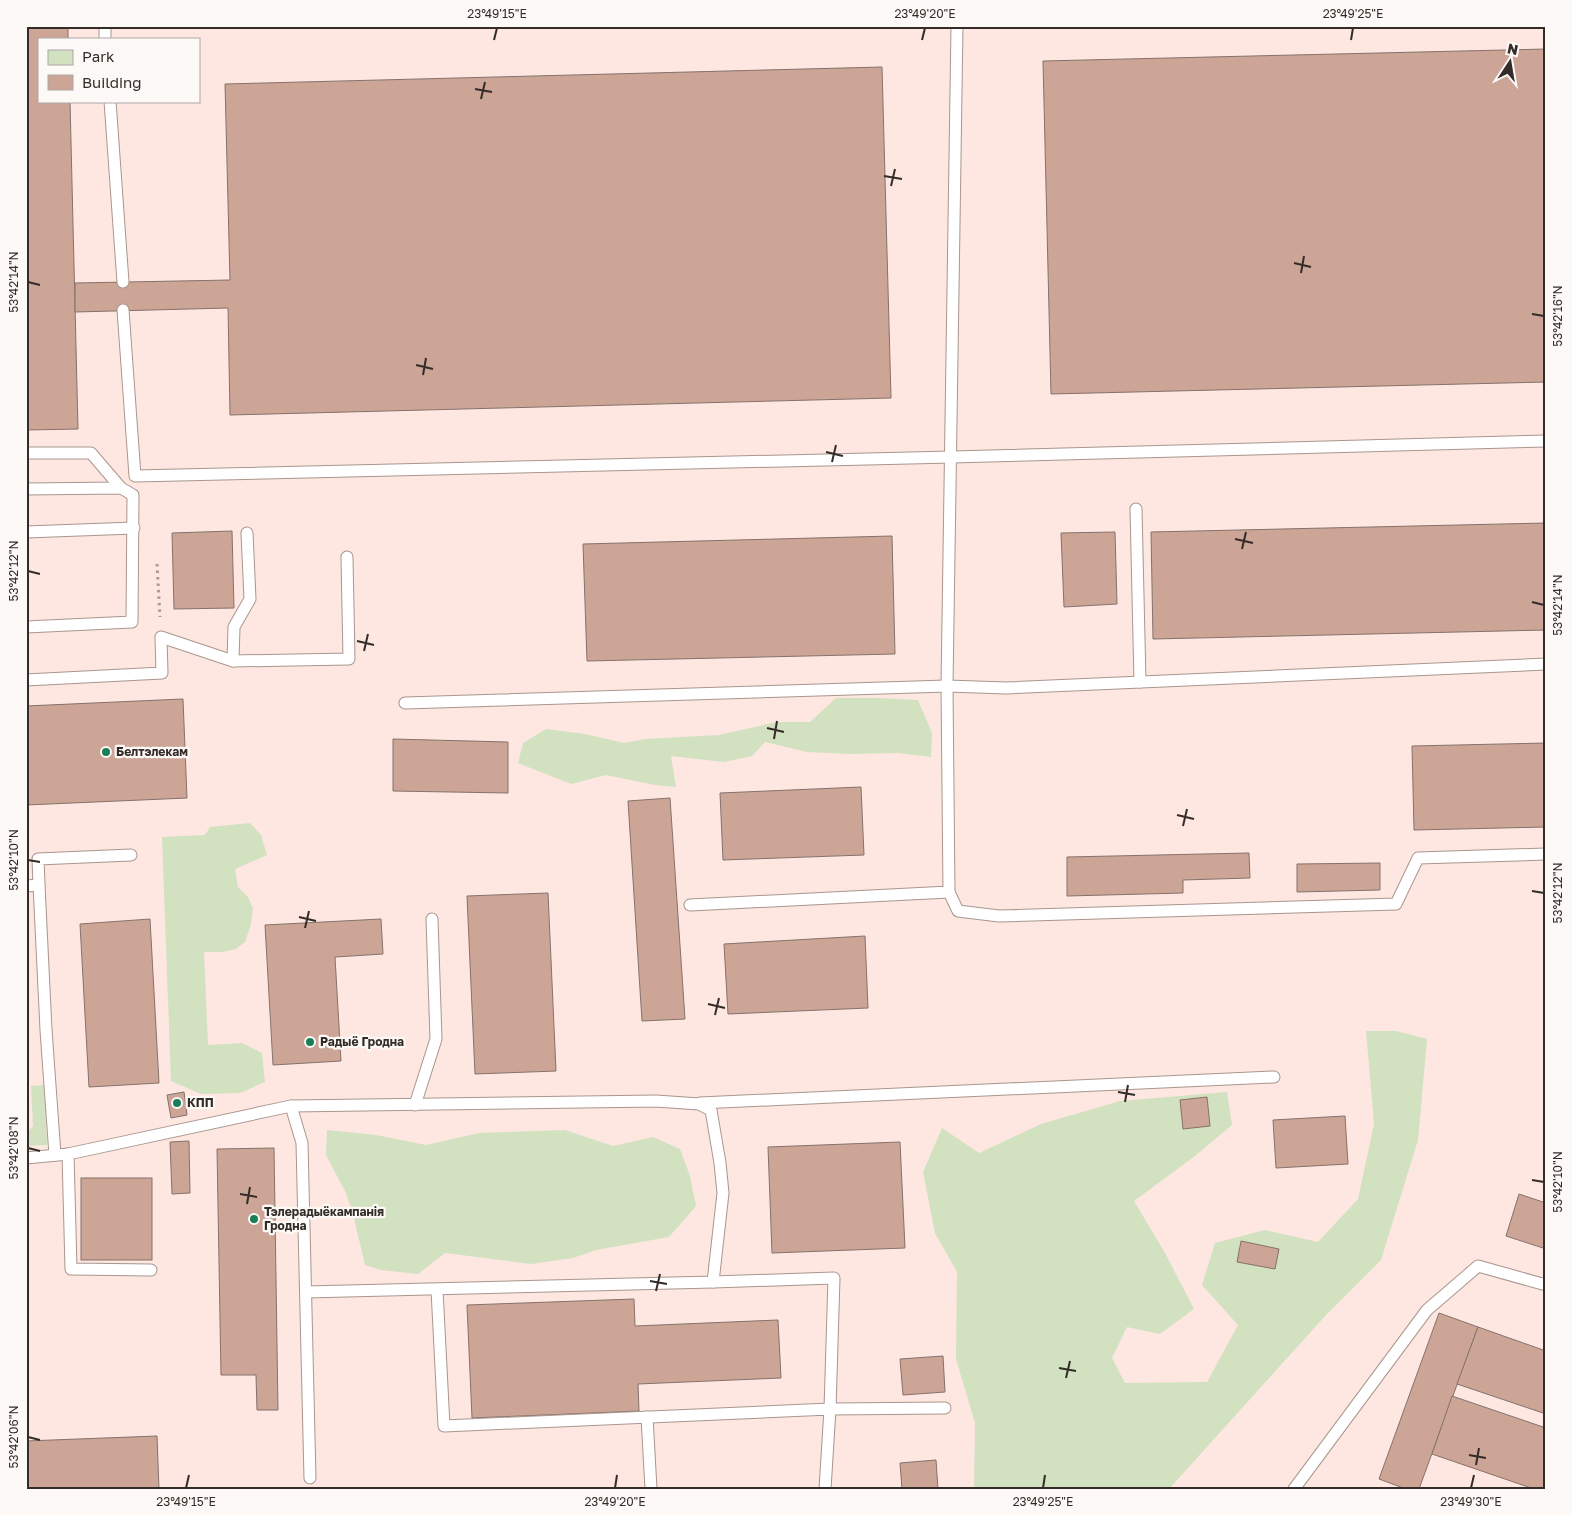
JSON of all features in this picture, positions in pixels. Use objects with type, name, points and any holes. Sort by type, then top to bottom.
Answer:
[{"type":"lane","points":[[957,26],[952,457],[947,686],[950,892],[958,911],[998,916],[1396,904],[1418,858],[1546,854]]},
{"type":"lane","points":[[110,102],[123,282]]},
{"type":"lane","points":[[123,310],[135,476],[1546,441]]},
{"type":"lane","points":[[26,453],[91,453],[121,488],[133,495],[134,528],[132,622],[26,627]]},
{"type":"lane","points":[[26,489],[121,488]]},
{"type":"lane","points":[[1136,508],[1140,682]]},
{"type":"lane","points":[[26,532],[134,528]]},
{"type":"lane","points":[[233,661],[234,627],[250,599],[247,533]]},
{"type":"lane","points":[[26,680],[162,672],[161,637],[233,661],[349,659],[347,557]]},
{"type":"lane","points":[[405,703],[947,686],[1006,688],[1546,664]]},
{"type":"lane","points":[[54,1155],[38,859],[131,855]]},
{"type":"lane","points":[[26,886],[39,885]]},
{"type":"lane","points":[[690,905],[950,892]]},
{"type":"lane","points":[[414,1105],[436,1039],[432,919]]},
{"type":"lane","points":[[26,1158],[68,1154],[291,1106],[656,1101],[698,1104],[1274,1077]]},
{"type":"lane","points":[[698,1104],[711,1110],[723,1193],[713,1282]]},
{"type":"lane","points":[[291,1106],[302,1143],[310,1478]]},
{"type":"lane","points":[[68,1154],[71,1269],[151,1270]]},
{"type":"lane","points":[[1294,1489],[1427,1310],[1478,1266],[1546,1285]]},
{"type":"lane","points":[[306,1292],[834,1278],[830,1410],[825,1489]]},
{"type":"lane","points":[[437,1290],[444,1426],[830,1410],[945,1408]]},
{"type":"lane","points":[[647,1417],[651,1489]]},
{"type":"path","points":[[157,564],[161,637]]},
{"type":"green space","points":[[836,698],[918,700],[932,733],[931,757],[898,753],[851,754],[807,752],[765,742],[752,756],[724,762],[671,756],[676,787],[655,785],[606,775],[571,784],[518,763],[523,743],[546,729],[585,734],[624,743],[645,739],[719,735],[777,722],[810,722]]},
{"type":"green space","points":[[250,823],[261,835],[267,855],[235,869],[238,887],[248,897],[253,909],[251,924],[245,942],[236,949],[223,952],[204,952],[208,1045],[242,1043],[262,1053],[265,1082],[240,1093],[201,1094],[171,1081],[162,837],[205,835],[210,827]]},
{"type":"green space","points":[[1366,1031],[1396,1031],[1427,1039],[1418,1140],[1381,1260],[1326,1315],[1169,1489],[974,1489],[975,1423],[956,1359],[957,1272],[935,1233],[923,1172],[942,1128],[979,1153],[1041,1124],[1120,1101],[1227,1092],[1232,1125],[1195,1156],[1134,1201],[1165,1253],[1194,1309],[1160,1334],[1127,1327],[1112,1358],[1125,1383],[1207,1382],[1238,1325],[1202,1285],[1215,1243],[1265,1230],[1318,1242],[1358,1199],[1374,1124]]},
{"type":"green space","points":[[44,1085],[47,1145],[26,1146],[26,1134],[33,1126],[31,1086]]},
{"type":"green space","points":[[327,1130],[376,1135],[426,1145],[479,1133],[565,1130],[613,1146],[653,1137],[680,1149],[690,1176],[696,1206],[669,1237],[596,1250],[573,1258],[531,1264],[445,1253],[418,1274],[381,1270],[365,1265],[352,1210],[345,1191],[326,1155]]},
{"type":"building","points":[[26,26],[68,26],[68,38],[38,38],[38,102],[70,102],[78,429],[26,430]]},
{"type":"building","points":[[1546,49],[1546,382],[1051,394],[1043,61]]},
{"type":"building","points":[[882,67],[891,398],[230,415],[228,308],[75,312],[75,283],[230,280],[225,84]]},
{"type":"building","points":[[1546,523],[1546,630],[1153,639],[1151,532]]},
{"type":"building","points":[[232,531],[234,608],[174,609],[172,533]]},
{"type":"building","points":[[1115,532],[1117,604],[1064,607],[1061,533]]},
{"type":"building","points":[[892,536],[895,654],[587,661],[583,544]]},
{"type":"building","name":"Белтэлекам","points":[[183,699],[187,798],[26,805],[26,706]]},
{"type":"building","points":[[393,739],[508,742],[508,793],[393,791]]},
{"type":"building","points":[[1546,743],[1546,827],[1414,830],[1412,746]]},
{"type":"building","points":[[861,787],[864,855],[723,860],[720,793]]},
{"type":"building","points":[[670,798],[685,1019],[642,1021],[628,801]]},
{"type":"building","points":[[1249,853],[1250,878],[1183,880],[1183,893],[1067,896],[1067,857]]},
{"type":"building","points":[[1380,863],[1380,890],[1297,892],[1297,864]]},
{"type":"building","points":[[548,893],[556,1071],[475,1074],[467,896]]},
{"type":"building","points":[[150,919],[159,1083],[89,1087],[80,924]]},
{"type":"building","points":[[381,919],[383,954],[335,957],[341,1061],[273,1065],[265,925]]},
{"type":"building","points":[[865,936],[868,1008],[728,1014],[724,944]]},
{"type":"building","name":"КПП","points":[[184,1092],[187,1115],[171,1118],[167,1095]]},
{"type":"building","points":[[1207,1097],[1210,1126],[1183,1129],[1180,1100]]},
{"type":"building","points":[[1345,1116],[1348,1164],[1276,1168],[1273,1120]]},
{"type":"building","points":[[189,1141],[190,1193],[172,1194],[170,1142]]},
{"type":"building","points":[[900,1142],[905,1248],[772,1253],[768,1147]]},
{"type":"building","points":[[274,1148],[278,1410],[257,1410],[256,1375],[221,1375],[217,1149]]},
{"type":"building","points":[[81,1178],[152,1178],[152,1260],[81,1260]]},
{"type":"building","points":[[1519,1194],[1546,1203],[1546,1249],[1506,1236]]},
{"type":"building","points":[[1241,1241],[1279,1249],[1275,1269],[1237,1262]]},
{"type":"building","points":[[634,1299],[635,1326],[778,1320],[781,1378],[638,1384],[639,1411],[472,1418],[467,1305]]},
{"type":"building","points":[[1439,1313],[1478,1327],[1419,1489],[1406,1489],[1379,1479]]},
{"type":"building","points":[[1478,1327],[1546,1351],[1546,1414],[1457,1384]]},
{"type":"building","points":[[943,1356],[945,1392],[903,1395],[900,1359]]},
{"type":"building","points":[[1452,1396],[1546,1428],[1546,1489],[1534,1489],[1432,1454]]},
{"type":"building","points":[[157,1436],[159,1489],[26,1489],[26,1441]]},
{"type":"building","points":[[936,1460],[938,1489],[902,1489],[900,1463]]},
{"type":"place","name":"Белтэлекам","points":[[106,752]]},
{"type":"place","name":"Радыё Гродна","points":[[310,1042]]},
{"type":"place","name":"КПП","points":[[177,1103]]},
{"type":"place","name":"Тэлерадыёкампанія Гродна","points":[[254,1219]]}]
